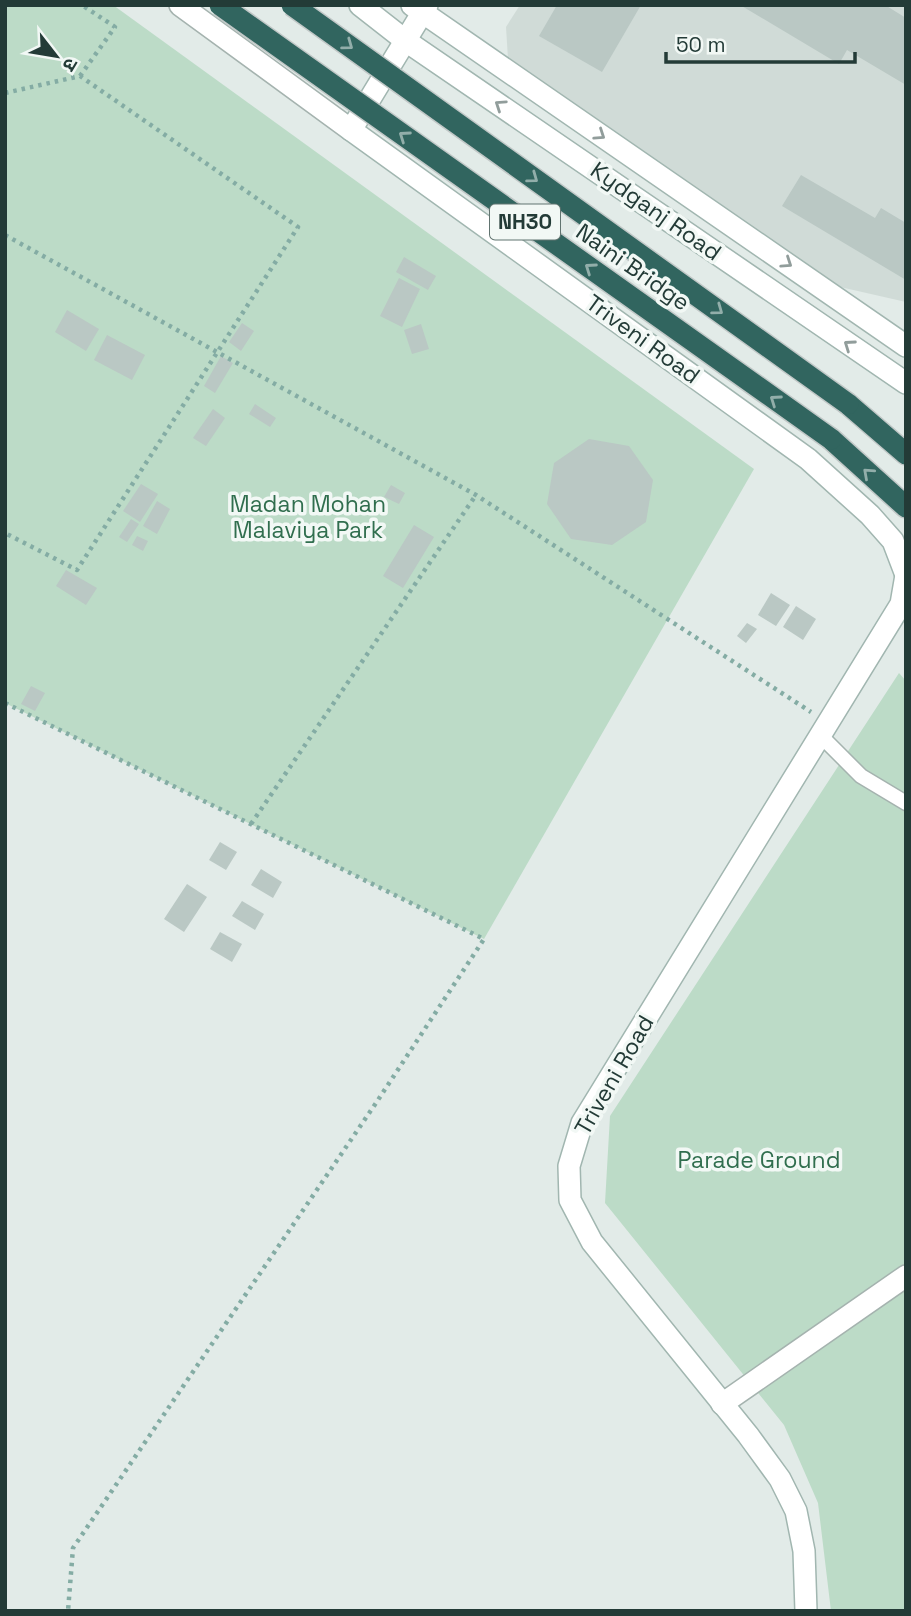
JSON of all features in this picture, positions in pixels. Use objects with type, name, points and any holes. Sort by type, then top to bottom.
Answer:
[{"type":"highway","name":"Naini Bridge","points":[[220,5],[831,439],[906,507]]},
{"type":"highway","name":"Naini Bridge","points":[[292,5],[848,404],[906,454]]},
{"type":"main road","name":"Triveni Road","points":[[180,5],[808,459],[870,515],[892,541],[906,575],[901,604],[582,1123],[569,1166],[570,1200],[592,1242],[780,1479],[796,1511],[804,1551],[806,1611]]},
{"type":"main road","points":[[360,5],[406,41]]},
{"type":"main road","name":"Kydganj Road","points":[[351,130],[406,41],[421,8],[906,346]]},
{"type":"main road","name":"Kydganj Road","points":[[406,41],[906,383]]},
{"type":"main road","points":[[722,1404],[906,1276]]},
{"type":"lane","points":[[824,729],[861,776],[906,803]]},
{"type":"path","points":[[5,93],[80,76],[116,27],[82,5]]},
{"type":"path","points":[[5,533],[77,570],[298,227],[80,76]]},
{"type":"path","points":[[5,235],[476,495],[824,729]]},
{"type":"path","points":[[251,824],[476,495]]},
{"type":"path","points":[[5,702],[484,939],[376,1103],[73,1548],[68,1611]]},
{"type":"shaded area","points":[[520,5],[906,5],[906,302],[827,284],[509,75],[506,27]]},
{"type":"green space","name":"Madan Mohan Malaviya Park","points":[[5,5],[113,5],[754,469],[484,939],[5,703]]},
{"type":"green space","name":"Parade Ground","points":[[899,673],[906,681],[906,1611],[831,1611],[818,1503],[784,1425],[605,1203],[610,1116]]},
{"type":"building","points":[[557,5],[641,5],[602,72],[539,36]]},
{"type":"building","points":[[740,5],[885,5],[906,18],[906,85],[847,50],[839,64]]},
{"type":"building","points":[[801,175],[875,218],[881,208],[906,223],[906,280],[782,206]]},
{"type":"building","points":[[404,257],[436,276],[428,290],[396,272]]},
{"type":"building","points":[[399,278],[420,289],[402,327],[380,316]]},
{"type":"building","points":[[67,310],[99,329],[86,351],[55,332]]},
{"type":"building","points":[[242,323],[254,331],[241,351],[229,342]]},
{"type":"building","points":[[421,324],[429,349],[412,354],[404,330]]},
{"type":"building","points":[[107,335],[145,355],[132,380],[94,360]]},
{"type":"building","points":[[221,356],[233,363],[215,393],[204,386]]},
{"type":"building","points":[[255,404],[276,418],[270,427],[249,414]]},
{"type":"building","points":[[213,409],[225,418],[206,446],[193,438]]},
{"type":"building","points":[[589,439],[629,446],[653,480],[646,522],[612,545],[571,539],[547,504],[554,463]]},
{"type":"building","points":[[141,484],[158,494],[140,522],[123,511]]},
{"type":"building","points":[[391,485],[405,493],[399,504],[384,497]]},
{"type":"building","points":[[157,501],[170,509],[157,534],[143,526]]},
{"type":"building","points":[[131,519],[139,524],[127,542],[119,537]]},
{"type":"building","points":[[414,525],[434,537],[403,588],[383,576]]},
{"type":"building","points":[[137,536],[148,541],[143,551],[132,545]]},
{"type":"building","points":[[66,570],[97,588],[86,605],[56,586]]},
{"type":"building","points":[[771,593],[790,605],[776,626],[758,615]]},
{"type":"building","points":[[796,606],[816,619],[803,640],[783,627]]},
{"type":"building","points":[[747,623],[757,629],[746,643],[737,636]]},
{"type":"building","points":[[31,686],[45,693],[35,711],[21,704]]},
{"type":"building","points":[[220,842],[237,852],[226,870],[209,860]]},
{"type":"building","points":[[261,869],[282,882],[273,898],[251,885]]},
{"type":"building","points":[[187,884],[207,897],[184,932],[164,919]]},
{"type":"building","points":[[242,901],[264,914],[255,930],[232,916]]},
{"type":"building","points":[[220,932],[242,944],[232,962],[210,949]]}]
